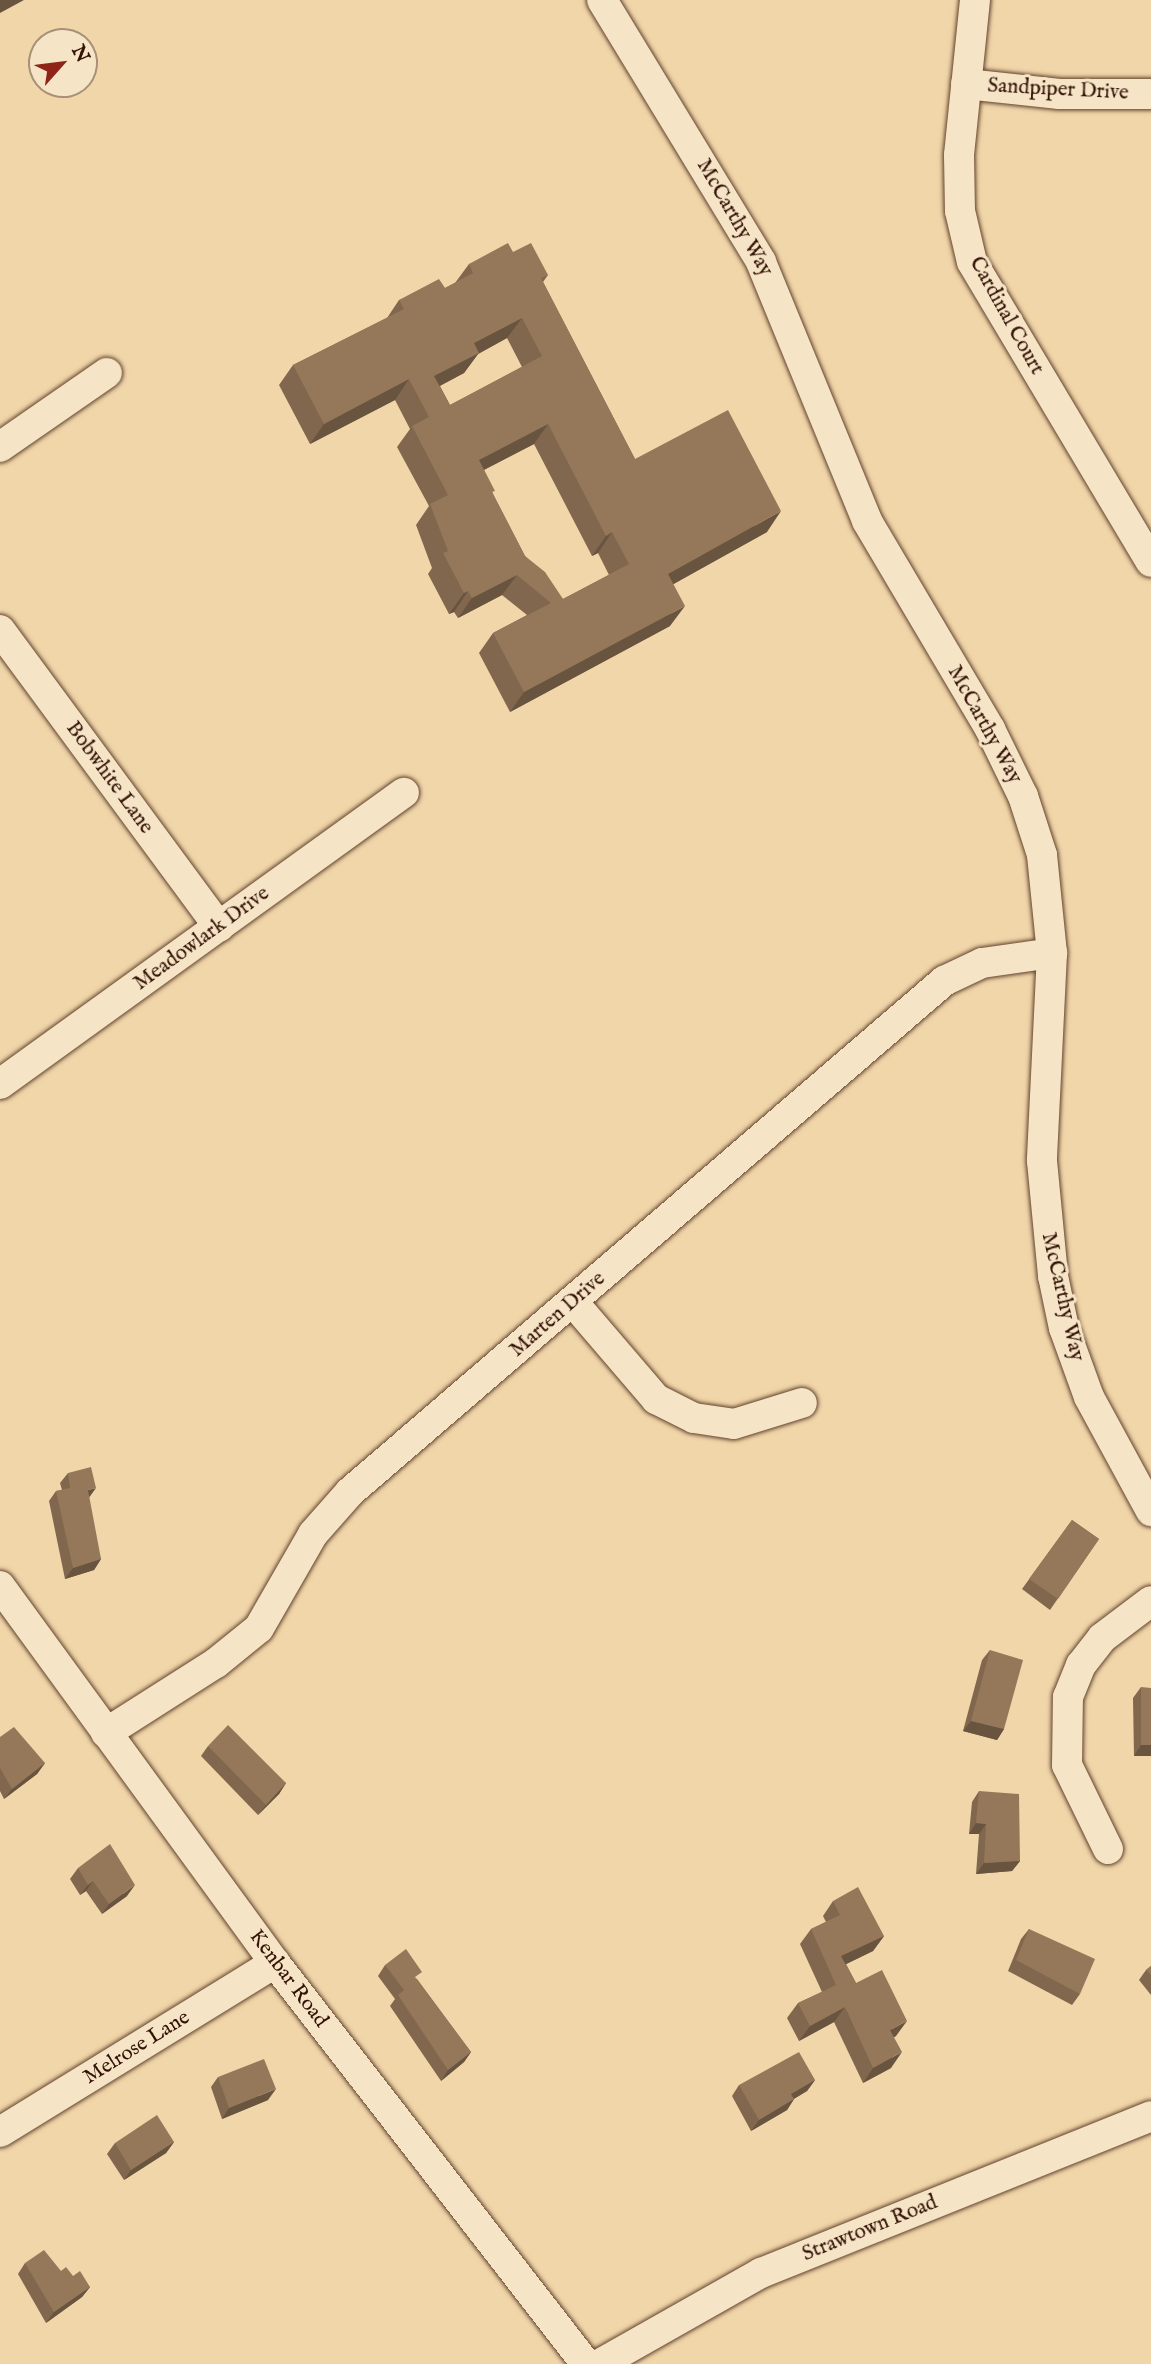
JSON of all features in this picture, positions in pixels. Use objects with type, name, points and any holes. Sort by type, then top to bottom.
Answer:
[{"type":"street","name":"McCarthy Way","points":[[602,0],[756,253],[867,521],[990,729],[1023,796],[1042,855],[1052,953],[1042,1161],[1053,1276],[1064,1328],[1089,1397],[1151,1511]]},
{"type":"street","name":"Cardinal Court","points":[[975,0],[966,84],[960,211],[972,262],[1149,553]]},
{"type":"street","name":"Sandpiper Drive","points":[[966,84],[1059,94],[1151,94]]},
{"type":"street","points":[[0,447],[107,373]]},
{"type":"street","name":"Bobwhite Lane","points":[[0,630],[219,926]]},
{"type":"street","name":"Meadowlark Drive","points":[[0,1084],[404,793]]},
{"type":"street","name":"Marten Drive","points":[[106,1734],[216,1662],[259,1628],[313,1534],[350,1492],[944,981],[982,963],[1052,953]]},
{"type":"street","points":[[573,1302],[656,1399],[694,1418],[734,1424],[802,1403]]},
{"type":"street","name":"Kenbar Road","points":[[0,1586],[275,1963],[586,2364]]},
{"type":"street","points":[[1108,1849],[1067,1765],[1068,1697],[1081,1665],[1101,1638],[1151,1601]]},
{"type":"street","name":"Melrose Lane","points":[[0,2132],[275,1963]]},
{"type":"street","name":"Strawtown Road","points":[[600,2364],[761,2273],[1151,2116]]},
{"type":"building","points":[[508,243],[513,252],[531,243],[548,275],[541,278],[635,459],[728,410],[781,511],[668,574],[685,606],[524,692],[493,633],[551,603],[517,575],[472,598],[468,591],[464,593],[443,553],[448,551],[430,504],[448,495],[412,426],[429,417],[409,379],[324,424],[293,365],[404,309],[399,300],[439,279],[445,288],[473,273],[469,264]],"holes":[[[522,318],[542,356],[450,405],[434,376],[479,353],[474,343]],[[548,424],[606,536],[612,532],[629,564],[563,599],[545,572],[525,556],[492,492],[495,491],[479,460]]]},
{"type":"building","points":[[91,1467],[96,1488],[88,1490],[101,1559],[73,1568],[56,1491],[70,1488],[68,1473]]},
{"type":"building","points":[[1072,1520],[1099,1539],[1058,1599],[1029,1579]]},
{"type":"building","points":[[990,1650],[1023,1660],[1004,1729],[971,1721]]},
{"type":"building","points":[[1141,1687],[1151,1688],[1151,1745],[1141,1745]]},
{"type":"building","points":[[228,1725],[286,1783],[266,1805],[208,1746]]},
{"type":"building","points":[[14,1727],[45,1763],[12,1789],[0,1768],[0,1737]]},
{"type":"building","points":[[979,1791],[1019,1794],[1020,1861],[984,1863],[986,1824],[976,1823]]},
{"type":"building","points":[[110,1844],[135,1885],[109,1904],[93,1881],[88,1885],[78,1868]]},
{"type":"building","points":[[858,1887],[884,1936],[841,1956],[856,1983],[882,1970],[907,2021],[890,2030],[902,2052],[873,2068],[845,2007],[810,2026],[798,2003],[836,1985],[811,1929],[840,1915],[833,1901]]},
{"type":"building","points":[[1029,1929],[1095,1959],[1080,1994],[1016,1960]]},
{"type":"building","points":[[406,1949],[422,1972],[415,1977],[471,2052],[448,2070],[398,1995],[404,1990],[385,1965]]},
{"type":"building","points":[[799,2052],[815,2080],[791,2094],[794,2099],[759,2120],[739,2085]]},
{"type":"building","points":[[264,2059],[276,2089],[229,2108],[218,2077]]},
{"type":"building","points":[[157,2115],[174,2142],[131,2170],[115,2143]]},
{"type":"building","points":[[44,2250],[61,2271],[66,2267],[73,2276],[80,2271],[90,2287],[54,2312],[25,2263]]}]
